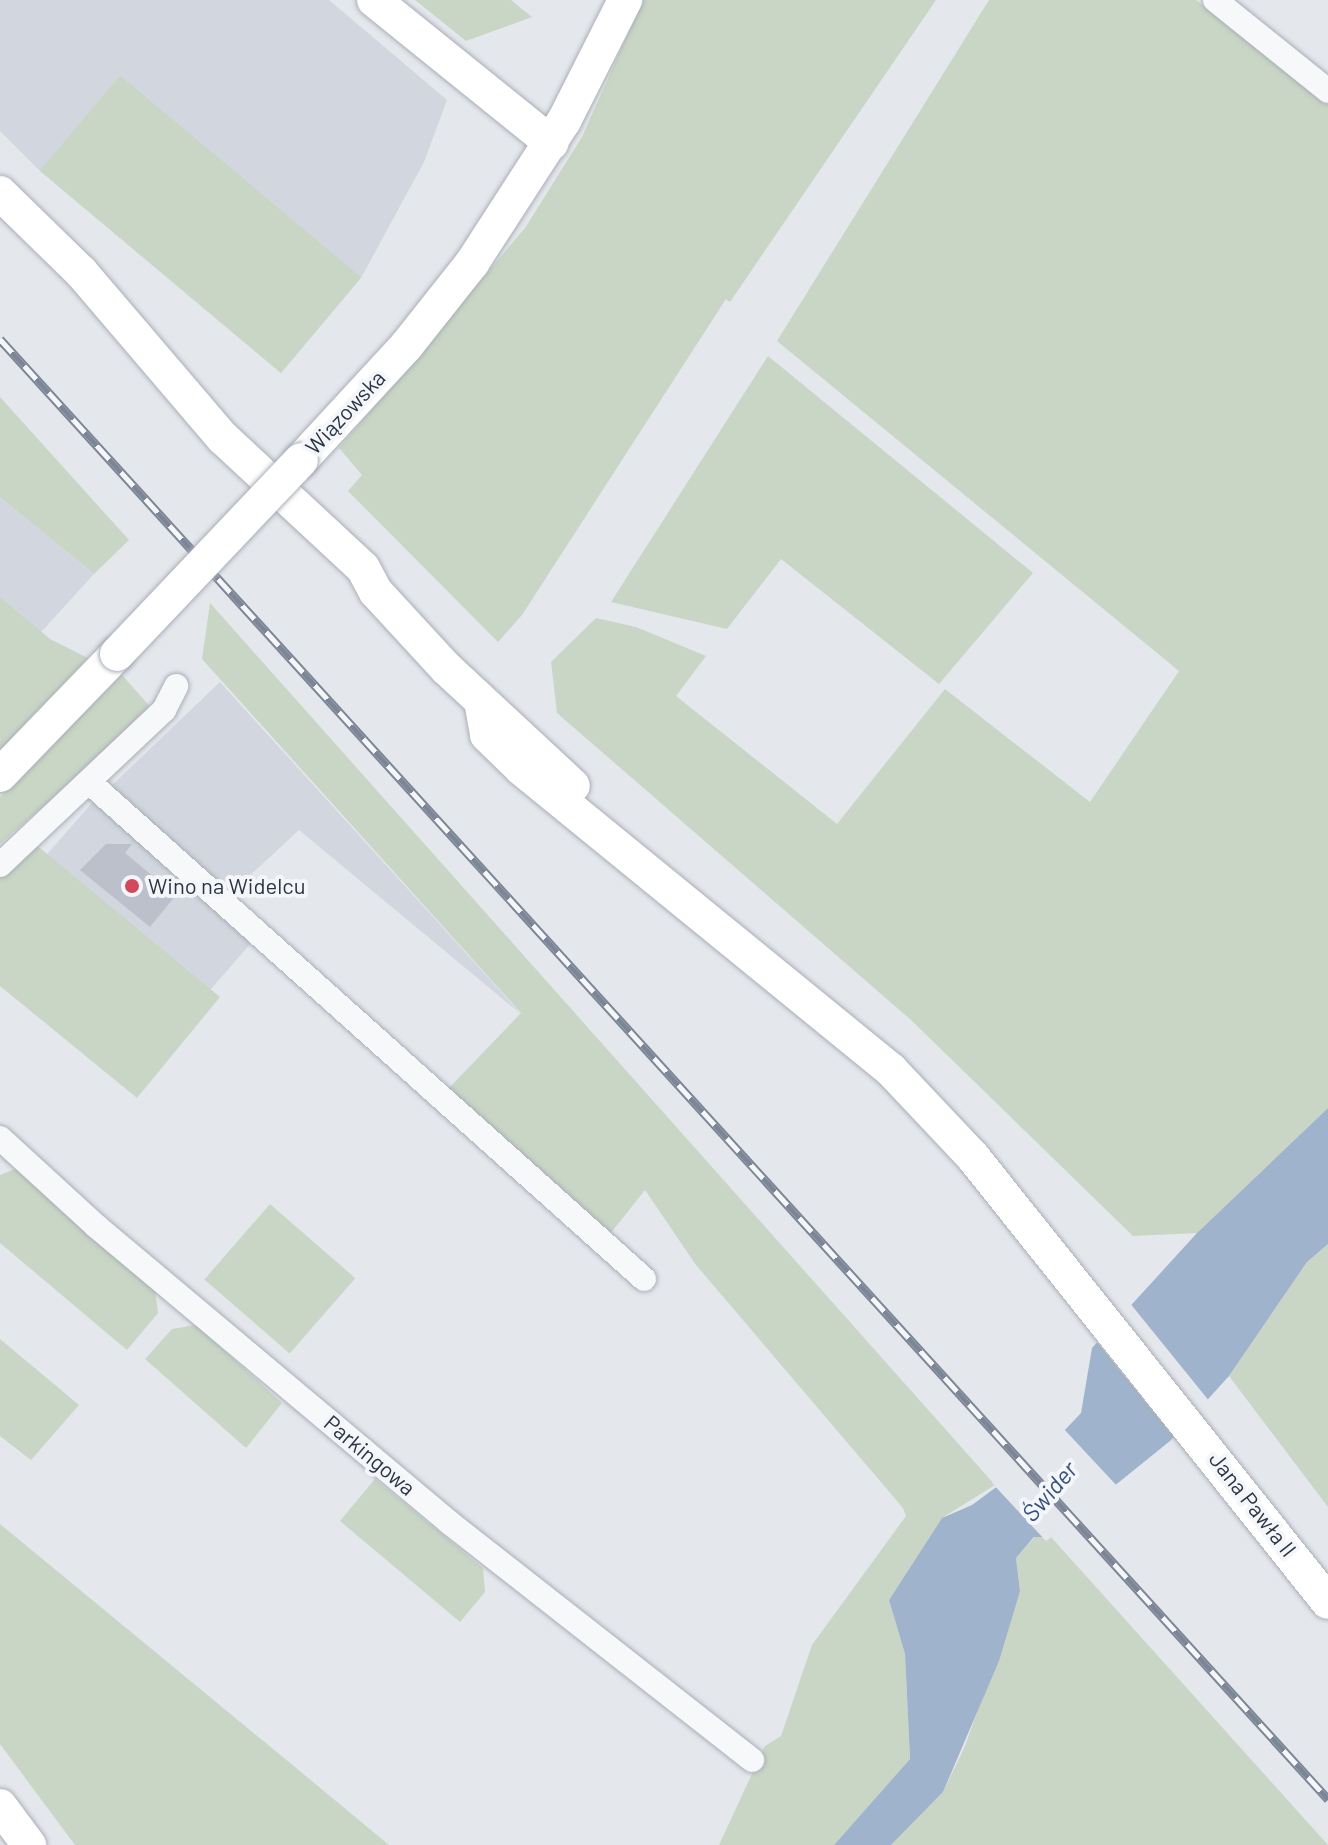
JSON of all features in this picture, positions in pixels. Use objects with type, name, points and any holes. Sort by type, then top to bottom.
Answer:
[{"type":"main road","points":[[374,0],[551,143]]},
{"type":"main road","name":"Wiązowska","points":[[0,775],[301,460],[441,303],[551,143],[625,0]]},
{"type":"main road","name":"Jana Pawła II","points":[[0,193],[81,272],[186,398],[276,491],[324,528],[376,592],[482,706],[484,727],[497,746],[676,889],[891,1070],[973,1157],[1207,1445],[1328,1602]]},
{"type":"main road","points":[[0,1806],[29,1845]]},
{"type":"street","points":[[1215,0],[1328,91]]},
{"type":"street","points":[[0,865],[164,710],[176,686]]},
{"type":"street","points":[[89,782],[644,1279]]},
{"type":"street","name":"Parkingowa","points":[[0,1138],[96,1226],[450,1523],[752,1760]]},
{"type":"shaded area","points":[[0,0],[329,0],[447,100],[424,162],[361,278],[120,75],[40,171],[0,131]]},
{"type":"shaded area","points":[[0,497],[94,574],[41,632],[0,597]]},
{"type":"shaded area","points":[[220,682],[521,1014],[299,830],[231,893],[106,791]]},
{"type":"shaded area","points":[[97,797],[257,936],[206,994],[46,855]]},
{"type":"green space","points":[[415,0],[511,0],[532,17],[466,41]]},
{"type":"green space","points":[[643,0],[936,0],[730,302],[726,299],[522,615],[498,642],[348,491],[362,475],[339,448],[525,228],[582,137]]},
{"type":"green space","points":[[989,0],[1196,0],[1328,104],[1328,1108],[1197,1233],[1133,1236],[911,1020],[557,713],[551,662],[596,618],[636,627],[706,656],[676,696],[837,824],[945,689],[1090,802],[1179,671],[777,341]]},
{"type":"green space","points":[[120,75],[361,277],[281,373],[40,171]]},
{"type":"green space","points":[[768,356],[1033,573],[939,684],[781,559],[727,629],[611,602]]},
{"type":"green space","points":[[0,397],[129,540],[94,574],[0,497]]},
{"type":"green space","points":[[0,597],[50,639],[88,658],[0,750]]},
{"type":"green space","points":[[210,603],[995,1485],[942,1518],[889,1600],[905,1654],[910,1759],[834,1845],[719,1845],[765,1746],[781,1736],[812,1645],[906,1516],[903,1508],[696,1265],[645,1190],[610,1234],[449,1088],[521,1013],[202,659]]},
{"type":"green space","points":[[122,675],[153,710],[0,844],[0,797]]},
{"type":"green space","points":[[35,844],[220,997],[137,1098],[0,986],[0,877]]},
{"type":"green space","points":[[15,1169],[155,1290],[158,1313],[127,1350],[0,1243],[0,1175]]},
{"type":"green space","points":[[270,1204],[355,1278],[290,1354],[204,1279]]},
{"type":"green space","points":[[1328,1244],[1328,1507],[1229,1376],[1307,1262]]},
{"type":"green space","points":[[196,1325],[282,1403],[246,1448],[145,1359],[172,1329]]},
{"type":"green space","points":[[0,1339],[79,1405],[31,1460],[0,1436]]},
{"type":"green space","points":[[375,1479],[483,1568],[485,1592],[460,1622],[340,1521]]},
{"type":"green space","points":[[0,1524],[389,1845],[75,1845],[0,1744]]},
{"type":"green space","points":[[1035,1537],[1051,1537],[1328,1845],[891,1845],[943,1792],[965,1746],[1020,1591],[1016,1558]]},
{"type":"water","name":"Świder","points":[[1328,1108],[1328,1244],[1307,1262],[1229,1376],[1170,1441],[1051,1537],[1034,1537],[1016,1558],[1020,1591],[999,1661],[943,1792],[891,1845],[834,1845],[910,1759],[905,1654],[889,1600],[942,1518],[972,1505],[1045,1451],[1081,1413],[1092,1348],[1197,1233]]},
{"type":"pier","points":[[1129,1302],[1210,1402],[1171,1434],[1090,1333]]},
{"type":"pier","points":[[1062,1427],[1118,1487],[1046,1541],[992,1483]]},
{"type":"building","name":"Wino na Widelcu","points":[[106,844],[132,844],[125,853],[176,895],[150,927],[80,870]]},
{"type":"railway","points":[[0,339],[1328,1799]]},
{"type":"place","name":"Wino na Widelcu","points":[[132,886]]}]
